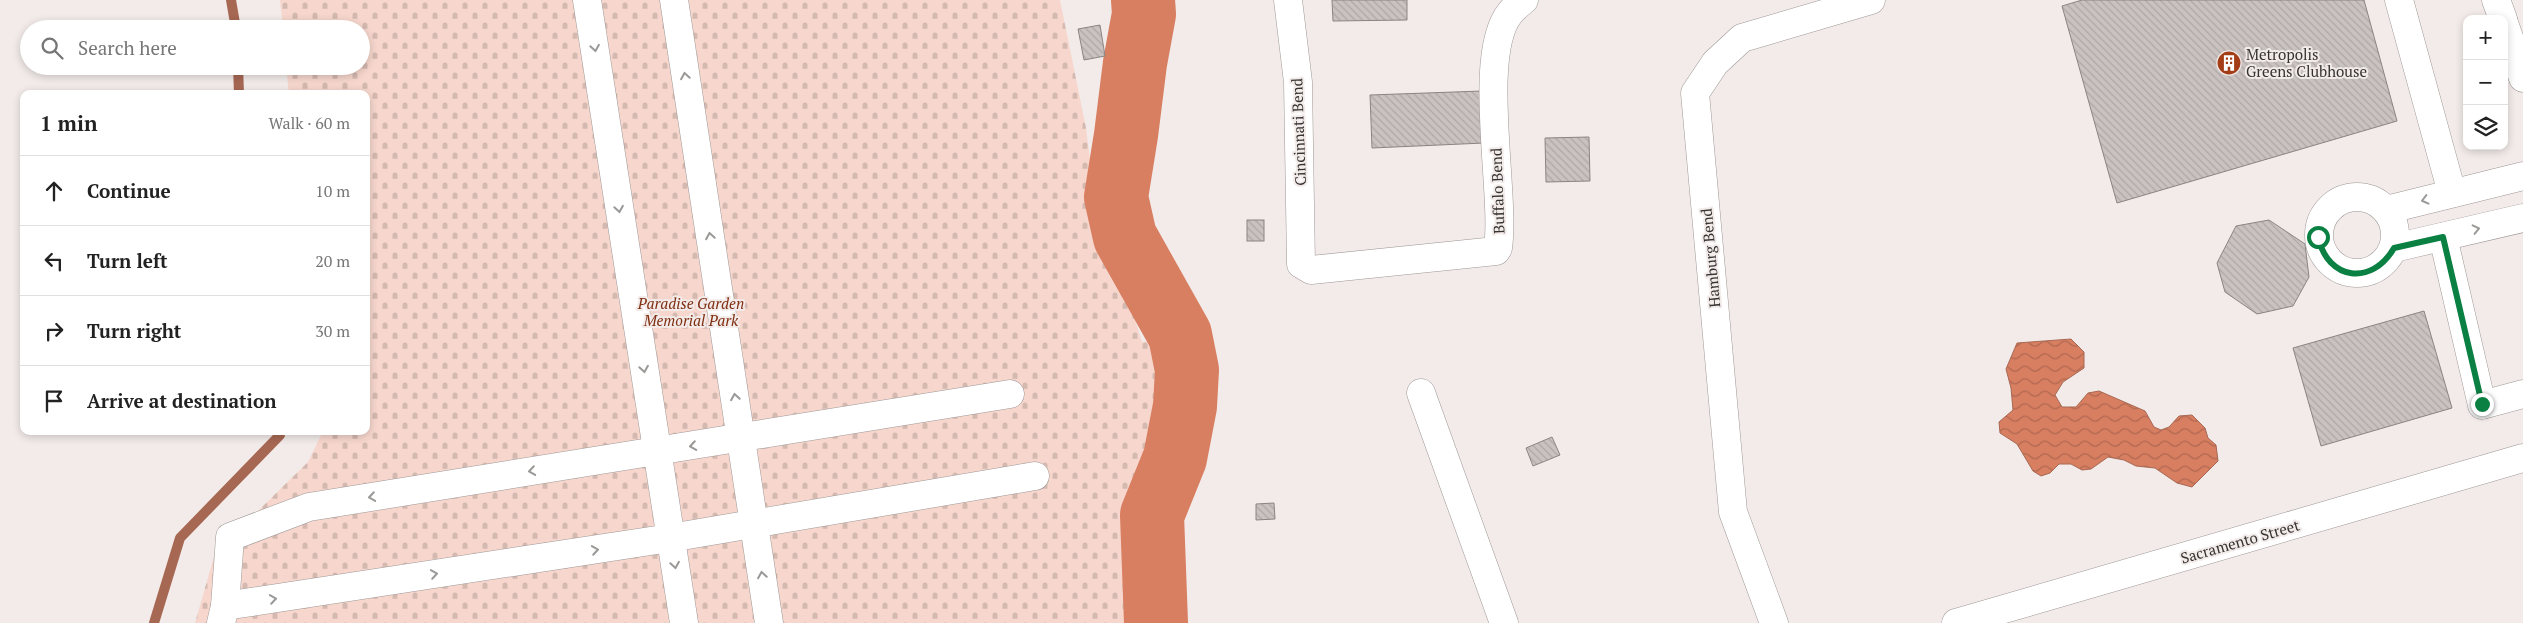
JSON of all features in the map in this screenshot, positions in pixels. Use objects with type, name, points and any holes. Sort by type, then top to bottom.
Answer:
[{"type":"street","points":[[587,0],[684,623]]},
{"type":"street","points":[[674,0],[769,623]]},
{"type":"street","name":"Cincinnati Bend","points":[[1288,0],[1298,82],[1301,264]]},
{"type":"street","name":"Buffalo Bend","points":[[1301,264],[1311,270],[1496,251],[1498,248],[1493,86],[1498,39],[1509,14],[1524,0]]},
{"type":"street","name":"Hamburg Bend","points":[[1774,623],[1733,512],[1695,93],[1715,63],[1742,38],[1871,0]]},
{"type":"street","points":[[2400,0],[2452,193]]},
{"type":"street","points":[[2496,0],[2502,15]]},
{"type":"street","points":[[2508,35],[2523,78]]},
{"type":"street","points":[[2386,210],[2523,176]]},
{"type":"street","points":[[2362,197],[2376,202],[2386,210],[2395,228],[2394,248],[2387,260],[2377,268],[2365,273],[2352,274],[2339,269],[2328,261],[2321,250],[2318,237],[2321,223],[2327,212],[2337,203],[2349,198],[2362,197]]},
{"type":"street","points":[[2394,248],[2523,218]]},
{"type":"street","points":[[2443,237],[2482,404],[2523,394]]},
{"type":"street","points":[[1421,393],[1504,623]]},
{"type":"street","points":[[1010,394],[309,507],[230,537],[223,614],[1035,476]]},
{"type":"street","name":"Sacramento Street","points":[[1956,623],[2523,458]]},
{"type":"green space","name":"Paradise Garden Memorial Park","points":[[280,0],[1060,0],[1086,128],[1100,240],[1130,303],[1142,342],[1180,335],[1187,370],[1185,406],[1175,458],[1152,515],[1156,623],[195,623],[215,553],[308,462],[321,435],[370,435],[370,90],[289,90],[287,75],[370,75],[370,20],[282,20]]},
{"type":"water","points":[[2071,339],[2084,352],[2084,368],[2063,382],[2055,395],[2062,407],[2076,407],[2088,393],[2099,391],[2145,411],[2154,427],[2161,430],[2169,427],[2179,416],[2192,415],[2205,428],[2208,438],[2216,445],[2218,461],[2192,487],[2177,483],[2155,468],[2136,466],[2124,460],[2108,457],[2091,469],[2082,470],[2071,464],[2059,464],[2050,473],[2041,476],[2033,471],[2017,444],[2000,433],[1999,422],[2013,410],[2011,388],[2006,369],[2017,343]]},
{"type":"building","points":[[1332,0],[1407,0],[1407,20],[1333,21]]},
{"type":"building","name":"Metropolis Greens Clubhouse","points":[[2082,0],[2364,0],[2397,121],[2117,203],[2062,6]]},
{"type":"building","points":[[1100,25],[1105,56],[1084,60],[1078,29]]},
{"type":"building","points":[[1482,91],[1484,143],[1372,148],[1370,95]]},
{"type":"building","points":[[1589,137],[1590,181],[1546,182],[1545,138]]},
{"type":"building","points":[[1247,220],[1264,220],[1264,241],[1247,241]]},
{"type":"building","points":[[2269,220],[2305,244],[2309,277],[2293,306],[2257,314],[2225,292],[2217,263],[2236,226]]},
{"type":"building","points":[[2424,311],[2452,408],[2321,446],[2293,348]]},
{"type":"building","points":[[1552,437],[1560,455],[1533,466],[1526,448]]},
{"type":"building","points":[[1274,503],[1275,519],[1256,520],[1256,504]]},
{"type":"waterway","points":[[231,0],[234,20]]},
{"type":"waterway","points":[[1143,0],[1144,14],[1116,197],[1125,237],[1180,335],[1187,370],[1185,406],[1175,458],[1152,515],[1156,623]]},
{"type":"waterway","points":[[238,75],[239,90]]},
{"type":"waterway","points":[[154,623],[180,538],[280,435]]},
{"type":"place","name":"Metropolis Greens Clubhouse","points":[[2229,63]]},
{"type":"route","points":[[2318,237],[2321,250],[2328,261],[2339,269],[2352,274],[2365,273],[2377,268],[2387,260],[2394,248],[2443,237],[2482,404]]}]
